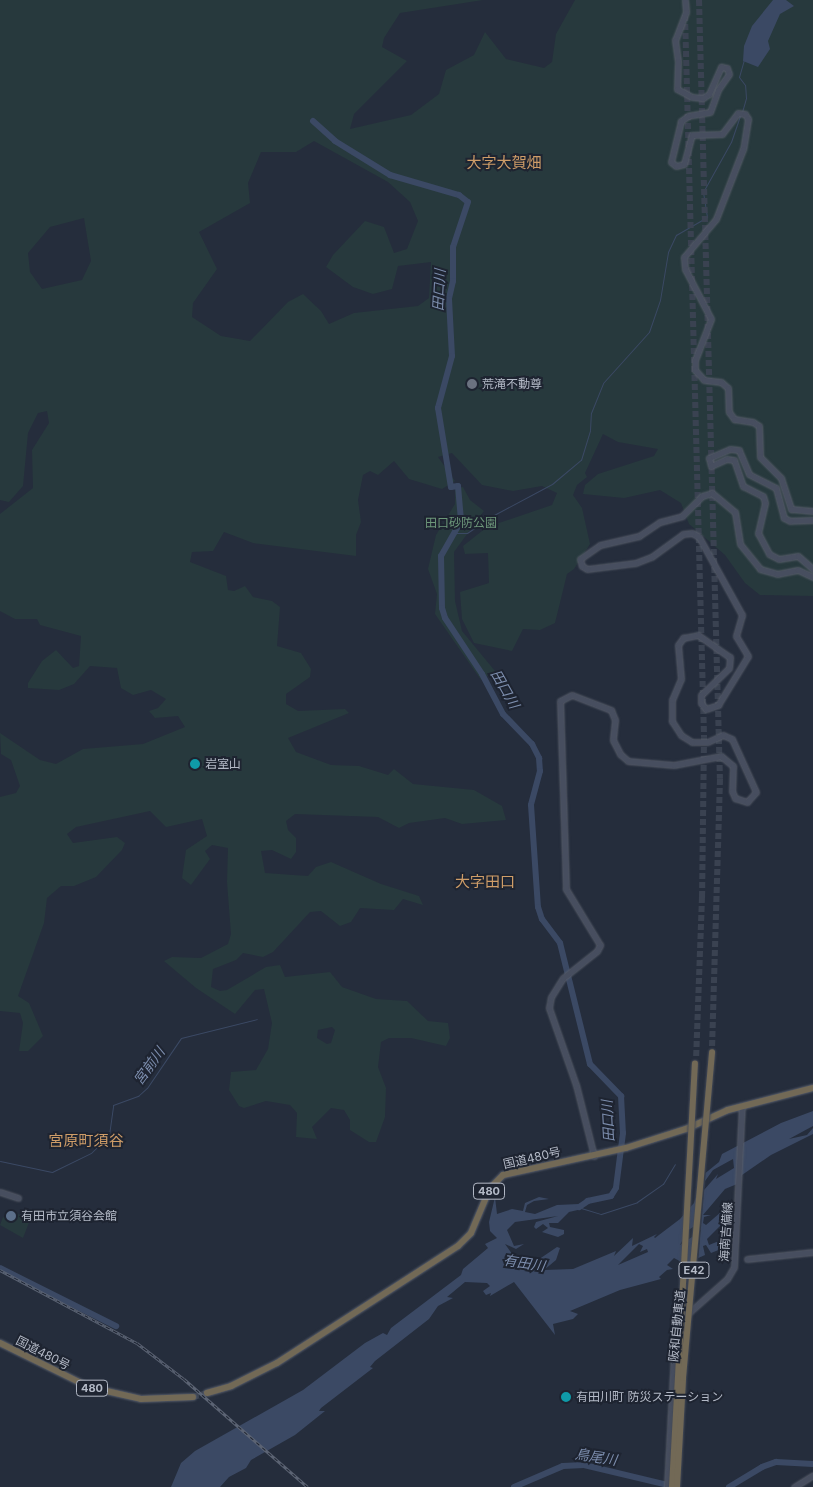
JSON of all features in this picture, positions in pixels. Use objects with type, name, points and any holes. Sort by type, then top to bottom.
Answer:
[{"type":"highway","name":"阪和自動車道","points":[[677,1487],[683,1378],[712,1050]]},
{"type":"highway","name":"阪和自動車道","points":[[672,1487],[695,1061]]},
{"type":"highway","name":"国道480号","points":[[207,1393],[231,1386],[277,1363],[458,1246],[471,1233],[490,1188],[503,1175],[621,1149],[686,1129],[742,1105],[813,1088]]},
{"type":"highway","name":"国道480号","points":[[0,1343],[89,1388],[141,1398],[194,1397]]},
{"type":"street","points":[[685,0],[686,12],[675,40],[678,61],[677,89],[692,97],[703,98],[708,94],[720,69],[726,67],[729,74],[718,90],[710,112],[688,116],[682,121],[672,163],[678,166],[685,163],[692,135],[722,134],[738,113],[745,114],[748,119],[743,149],[716,219],[684,257],[685,269],[712,319],[695,360],[695,370],[704,380],[721,382],[728,388],[729,412],[734,418],[758,425],[760,457],[781,478],[791,509],[813,511]]},
{"type":"street","points":[[813,520],[790,521],[784,518],[776,488],[749,474],[738,450],[730,449],[709,458],[711,466],[727,458],[734,460],[743,486],[764,496],[765,503],[758,533],[769,554],[779,559],[798,556],[813,569]]},
{"type":"street","points":[[594,1156],[578,1090],[549,1008],[552,993],[565,975],[597,951],[600,943],[566,889],[561,812],[562,741],[558,707],[562,699],[574,695],[611,710],[615,720],[614,740],[626,760],[674,765],[721,756],[733,766],[732,791],[735,798],[747,802],[756,792],[732,738],[723,735],[707,742],[692,742],[681,735],[672,721],[673,698],[681,679],[678,645],[683,638],[698,635],[730,657],[729,668],[701,695],[701,703],[706,708],[718,705],[748,656],[736,636],[742,615],[699,537],[692,533],[683,534],[652,558],[636,564],[587,569],[581,564],[581,557],[600,545],[640,536],[660,522],[683,515],[704,495],[712,493],[735,512],[740,544],[757,566],[773,574],[798,570],[813,578]]},
{"type":"street","name":"海南吉備線","points":[[667,1487],[674,1332],[684,1317],[729,1276],[735,1260],[742,1105]]},
{"type":"street","points":[[0,1192],[18,1198]]},
{"type":"street","points":[[747,1260],[813,1252]]},
{"type":"street","points":[[794,1487],[813,1475]]},
{"type":"green space","points":[[0,0],[483,0],[400,13],[384,38],[382,47],[407,61],[354,114],[350,129],[411,115],[439,94],[446,70],[474,55],[485,32],[506,59],[544,68],[552,62],[556,34],[575,0],[813,0],[813,596],[760,595],[745,583],[725,555],[689,524],[681,503],[660,490],[624,498],[583,494],[585,485],[598,474],[654,456],[658,449],[618,442],[603,434],[585,473],[587,477],[577,485],[573,495],[582,508],[590,544],[574,569],[567,574],[555,623],[540,630],[523,629],[512,651],[474,643],[462,619],[460,592],[489,583],[488,553],[465,554],[463,546],[487,527],[552,505],[557,493],[542,486],[513,491],[482,485],[452,453],[438,457],[455,481],[442,489],[409,479],[394,461],[378,475],[370,471],[363,475],[358,500],[361,522],[356,535],[356,556],[253,543],[224,532],[213,551],[192,552],[190,562],[226,576],[228,590],[234,591],[245,586],[253,597],[272,601],[280,607],[277,646],[301,653],[311,669],[310,677],[286,694],[286,704],[298,711],[345,709],[349,713],[288,738],[296,752],[331,765],[359,766],[388,775],[394,769],[413,784],[474,790],[502,806],[506,820],[462,824],[445,818],[409,823],[399,828],[378,817],[295,814],[286,821],[288,830],[296,838],[296,852],[291,859],[272,850],[261,851],[265,873],[308,876],[316,867],[331,862],[381,884],[419,896],[423,905],[403,899],[394,910],[360,908],[351,922],[340,926],[321,911],[310,912],[273,952],[263,957],[243,953],[236,960],[213,969],[211,987],[220,991],[227,990],[266,967],[280,965],[285,977],[330,972],[342,987],[376,999],[407,1001],[428,1021],[448,1023],[450,1038],[446,1046],[411,1038],[389,1038],[381,1042],[378,1067],[386,1088],[385,1117],[376,1142],[369,1142],[350,1130],[350,1120],[344,1110],[331,1108],[312,1127],[317,1139],[296,1137],[297,1113],[290,1105],[266,1101],[244,1108],[239,1106],[229,1090],[231,1072],[256,1070],[268,1049],[272,1023],[264,989],[255,990],[235,1014],[196,988],[164,961],[172,957],[201,958],[228,944],[231,934],[227,882],[228,848],[212,845],[205,851],[210,859],[191,885],[182,878],[186,850],[207,836],[202,819],[166,827],[150,811],[76,827],[67,834],[73,843],[117,837],[125,843],[122,850],[96,877],[74,886],[61,886],[47,898],[44,923],[18,996],[29,1003],[43,1036],[28,1051],[19,1051],[23,1023],[20,1013],[0,1011],[0,797],[16,793],[20,786],[11,760],[1,754],[0,733],[40,760],[56,764],[83,749],[143,744],[185,727],[178,716],[155,718],[149,711],[158,708],[166,699],[151,690],[133,695],[121,688],[117,668],[90,666],[74,684],[59,690],[28,688],[28,683],[42,661],[56,650],[73,668],[79,666],[81,636],[40,625],[37,619],[15,619],[0,611],[0,514],[33,488],[32,450],[49,423],[47,411],[38,413],[28,433],[23,486],[9,502],[0,500]],"holes":[[[314,141],[388,182],[410,202],[418,221],[407,249],[394,253],[384,227],[365,221],[333,255],[326,267],[353,287],[373,294],[392,289],[398,266],[431,262],[429,298],[418,306],[354,313],[329,324],[321,311],[303,294],[288,302],[250,341],[221,336],[192,317],[193,303],[217,269],[199,232],[250,203],[248,183],[261,152],[296,152]],[[84,218],[91,261],[82,280],[42,289],[30,272],[28,253],[50,227]],[[332,1027],[335,1030],[331,1043],[327,1044],[317,1038],[318,1030]]]},
{"type":"green space","name":"田口砂防公園","points":[[463,487],[470,500],[484,511],[454,552],[455,601],[462,631],[495,671],[481,680],[435,614],[437,594],[428,569],[436,535],[455,504],[455,488]]},
{"type":"green space","points":[[18,1214],[30,1220],[23,1238],[0,1225],[3,1217],[13,1223]]},
{"type":"water","points":[[773,0],[786,0],[794,6],[780,14],[768,41],[770,49],[758,67],[743,61],[744,46],[752,26]]},
{"type":"water","name":"有田川","points":[[813,1111],[813,1126],[789,1139],[807,1135],[813,1128],[813,1134],[771,1155],[742,1175],[737,1184],[725,1189],[703,1215],[711,1215],[704,1217],[703,1223],[706,1225],[721,1212],[726,1211],[731,1215],[707,1239],[709,1245],[719,1241],[721,1249],[711,1253],[706,1245],[703,1246],[705,1255],[685,1264],[674,1258],[667,1265],[673,1269],[667,1270],[659,1277],[661,1279],[620,1290],[570,1311],[578,1314],[573,1319],[553,1324],[555,1335],[514,1282],[490,1296],[491,1293],[486,1295],[483,1291],[490,1286],[487,1283],[465,1282],[447,1297],[453,1298],[438,1306],[429,1319],[375,1361],[370,1367],[373,1368],[321,1408],[319,1411],[325,1411],[295,1435],[251,1460],[246,1468],[229,1477],[220,1487],[171,1487],[181,1463],[195,1451],[303,1390],[365,1343],[383,1333],[387,1335],[391,1328],[461,1275],[463,1269],[488,1248],[485,1244],[497,1238],[490,1231],[489,1222],[495,1197],[497,1214],[512,1209],[523,1211],[525,1203],[539,1197],[549,1199],[534,1201],[527,1205],[525,1212],[535,1214],[557,1205],[579,1204],[585,1201],[582,1209],[569,1212],[558,1223],[549,1223],[550,1227],[564,1230],[564,1234],[558,1237],[542,1232],[548,1228],[543,1224],[536,1229],[534,1227],[536,1222],[558,1216],[515,1222],[507,1230],[514,1246],[524,1244],[516,1249],[505,1244],[518,1262],[532,1264],[557,1247],[560,1248],[556,1260],[544,1270],[573,1269],[616,1251],[614,1256],[633,1238],[632,1246],[657,1234],[655,1238],[680,1219],[694,1203],[703,1175],[719,1162],[722,1154],[781,1123]],"holes":[[[733,1159],[734,1168],[716,1179],[718,1174],[704,1190],[705,1181],[713,1170]],[[696,1225],[701,1231],[680,1245],[687,1231]],[[639,1244],[643,1246],[640,1252],[647,1249],[648,1252],[618,1265]]]},
{"type":"pier","points":[[706,1169],[698,1262],[692,1264],[702,1173]]},
{"type":"waterway","points":[[742,112],[746,98],[745,85],[739,77],[744,60]]},
{"type":"waterway","points":[[455,533],[467,533],[492,516],[552,484],[581,460],[590,430],[591,413],[603,383],[649,332],[660,300],[668,252],[676,235],[707,217],[703,192],[731,142],[740,116]]},
{"type":"waterway","name":"田口川","points":[[313,121],[335,141],[390,175],[459,195],[468,202],[453,247],[453,281],[449,299],[452,356],[438,408],[451,487],[458,486],[461,521],[441,556],[442,608],[445,618],[482,674],[503,714],[532,744],[539,758],[540,771],[531,805],[538,907],[542,919],[560,943],[590,1064],[621,1096],[623,1133],[616,1188],[611,1196],[588,1201],[579,1207]]},
{"type":"waterway","name":"宮前川","points":[[0,1161],[52,1172],[91,1153],[109,1135],[113,1105],[138,1096],[147,1088],[181,1038],[257,1019]]},
{"type":"waterway","points":[[581,1208],[601,1214],[637,1202],[663,1184],[675,1164]]},
{"type":"waterway","points":[[0,1268],[116,1326]]},
{"type":"waterway","name":"鳥尾川","points":[[729,1487],[762,1467],[776,1462],[813,1464]]},
{"type":"waterway","name":"鳥尾川","points":[[514,1487],[563,1466],[584,1465],[672,1486]]},
{"type":"tunnel","points":[[699,0],[720,779],[712,1048]]},
{"type":"tunnel","points":[[685,15],[704,738],[702,897],[696,1058]]},
{"type":"tunnel","points":[[193,1397],[207,1393]]},
{"type":"railway","points":[[0,1270],[137,1343],[184,1379],[308,1487]]},
{"type":"place","name":"荒滝不動尊","points":[[472,384]]},
{"type":"place","name":"岩室山","points":[[195,764]]},
{"type":"place","name":"有田市立須谷会館","points":[[11,1216]]},
{"type":"place","name":"有田川町 防災ステーション","points":[[566,1397]]},
{"type":"district","name":"大字大賀畑","points":[[504,163]]},
{"type":"district","name":"大字田口","points":[[485,882]]},
{"type":"district","name":"宮原町須谷","points":[[86,1141]]}]
